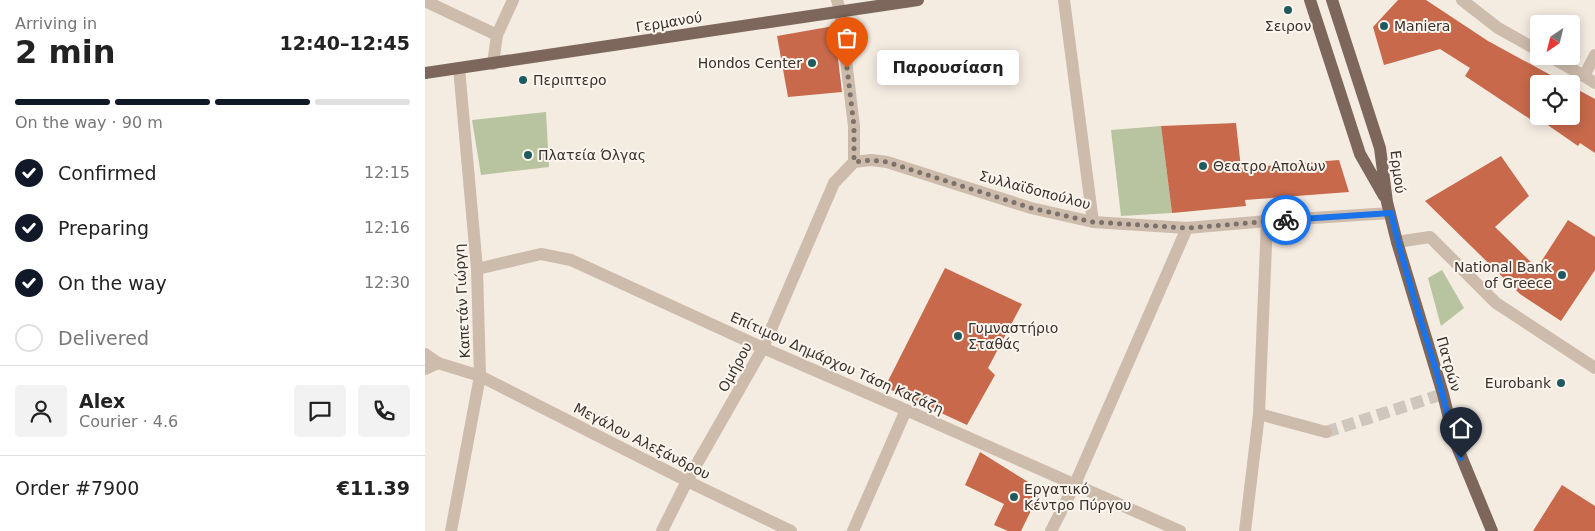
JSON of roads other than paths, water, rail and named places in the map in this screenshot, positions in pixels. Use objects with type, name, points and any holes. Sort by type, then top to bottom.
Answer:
[{"type":"main road","name":"Γερμανού","points":[[425,73],[493,64],[839,5],[917,0]]},
{"type":"main road","name":"Ερμού","points":[[1310,0],[1359,154],[1389,208]]},
{"type":"main road","name":"Ερμού","points":[[1332,0],[1380,148],[1389,208]]},
{"type":"main road","name":"Πατρών","points":[[1389,208],[1397,242],[1443,394],[1454,440],[1492,531]]},
{"type":"street","points":[[493,64],[497,35],[513,0]]},
{"type":"street","points":[[1065,0],[1093,222]]},
{"type":"street","points":[[1462,0],[1498,28],[1530,46]]},
{"type":"street","points":[[425,1],[497,35]]},
{"type":"street","points":[[839,5],[854,126],[854,162]]},
{"type":"street","points":[[1564,65],[1590,80],[1595,55]]},
{"type":"street","name":"Καπετάν Γιώργη","points":[[451,531],[480,376],[477,269],[459,68]]},
{"type":"street","name":"Συλλαϊδοπούλου","points":[[854,162],[871,160],[887,162],[1031,208],[1093,222],[1187,228],[1389,208]]},
{"type":"street","name":"Ομήρου","points":[[662,531],[687,481],[763,348],[834,183],[854,162]]},
{"type":"street","points":[[1245,531],[1259,414],[1267,221]]},
{"type":"street","points":[[1051,531],[1075,484],[1187,228]]},
{"type":"street","points":[[1397,242],[1430,237],[1496,303],[1595,368]]},
{"type":"street","name":"Επίτιμου Δημάρχου Τάση Καζάζη","points":[[477,269],[541,254],[571,260],[763,348],[1180,531]]},
{"type":"street","name":"Μεγάλου Αλεξάνδρου","points":[[425,354],[438,363],[480,376],[687,481],[791,531]]},
{"type":"street","points":[[425,369],[438,363]]},
{"type":"street","points":[[853,531],[906,410]]},
{"type":"street","points":[[1259,414],[1326,432]]},
{"type":"tunnel","points":[[1326,432],[1443,394]]},
{"type":"place","name":"Σειρον","points":[[1288,10]]},
{"type":"place","name":"Maniera","points":[[1384,26]]},
{"type":"place","name":"Hondos Center","points":[[812,63]]},
{"type":"place","name":"Παρουσίαση","points":[[847,68]]},
{"type":"place","name":"Περιπτερο","points":[[523,80]]},
{"type":"place","name":"Πλατεία Όλγας","points":[[528,155]]},
{"type":"place","name":"Θεατρο Απολων","points":[[1203,166]]},
{"type":"place","name":"National Bank of Greece","points":[[1562,275]]},
{"type":"place","name":"Γυμναστήριο Σταθάς","points":[[958,336]]},
{"type":"place","name":"Eurobank","points":[[1561,383]]},
{"type":"place","name":"Εργατικό Κέντρο Πύργου","points":[[1014,497]]}]
